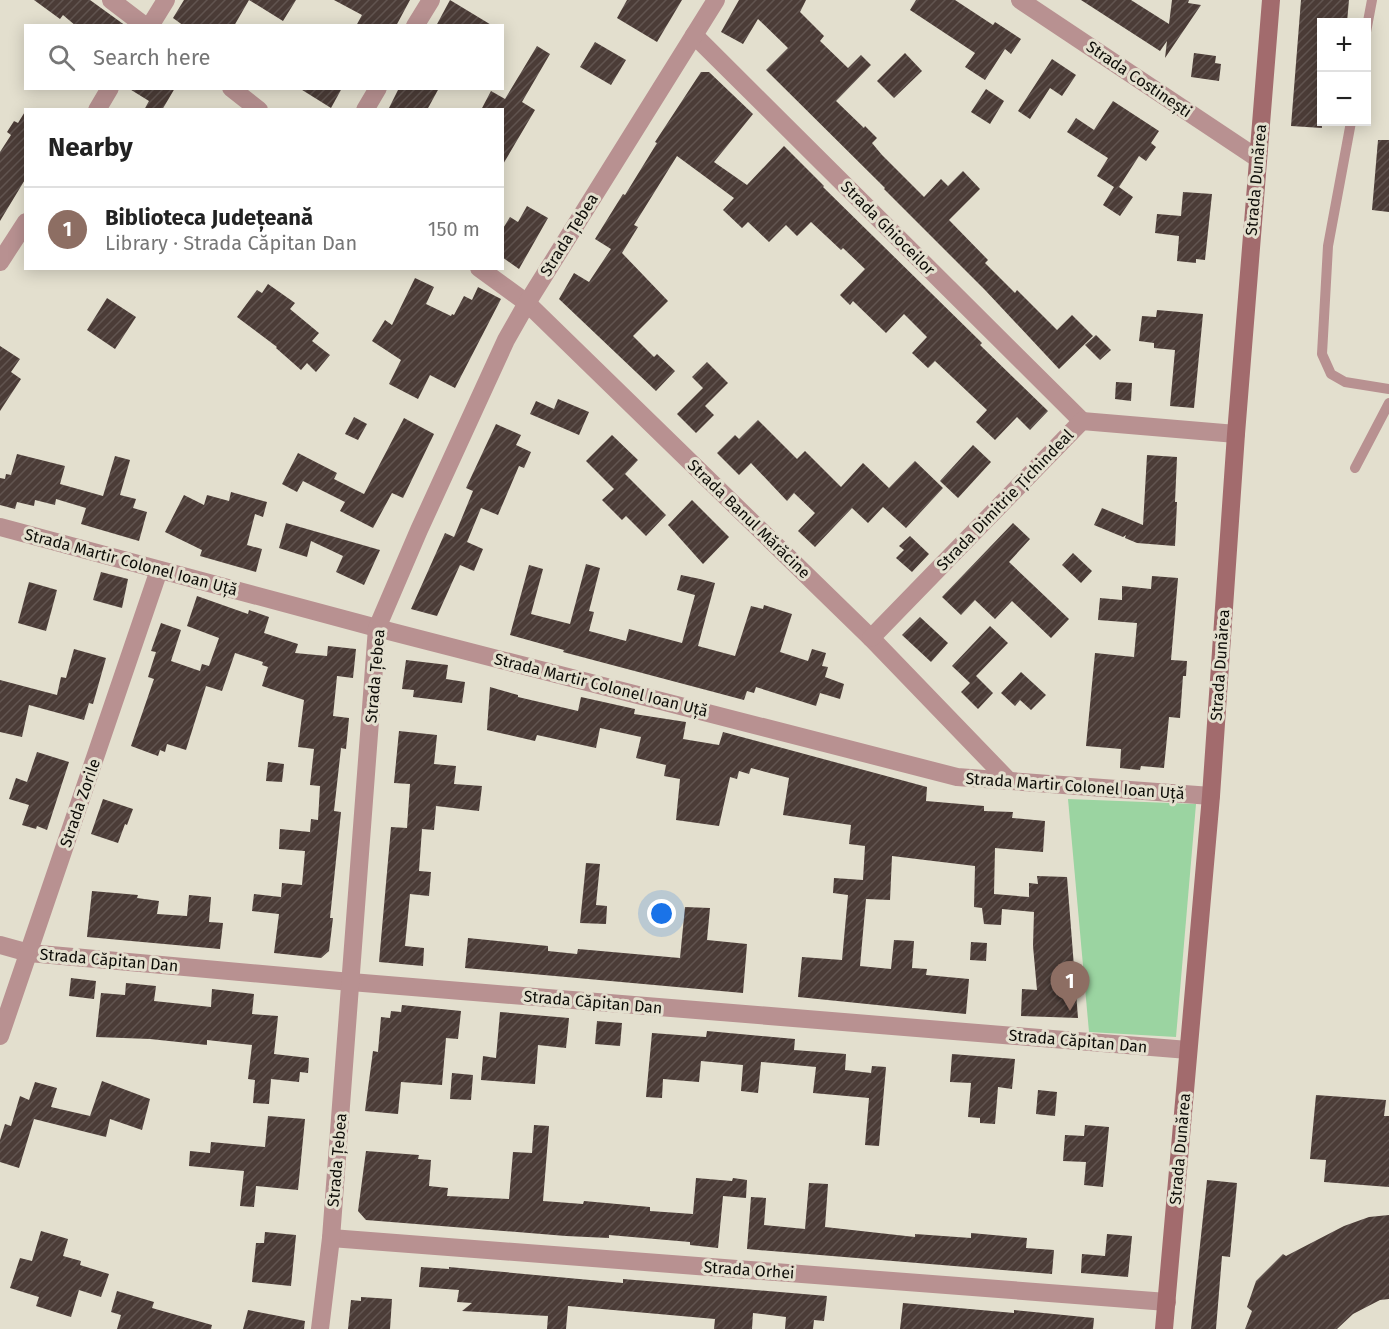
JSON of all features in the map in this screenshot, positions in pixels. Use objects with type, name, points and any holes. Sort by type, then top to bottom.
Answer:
[{"type":"street","points":[[111,0],[142,24]]},
{"type":"street","points":[[151,24],[166,0]]},
{"type":"street","points":[[417,24],[431,0]]},
{"type":"street","name":"Strada Țebea","points":[[320,1329],[331,1238],[377,628],[423,519],[506,340],[526,303],[716,0]]},
{"type":"street","name":"Strada Costinești","points":[[1020,0],[1257,158]]},
{"type":"street","name":"Strada Dunărea","points":[[1164,1329],[1210,796],[1257,158],[1271,0]]},
{"type":"street","name":"Strada Ghioceilor","points":[[694,34],[1082,422]]},
{"type":"street","points":[[98,108],[109,90]]},
{"type":"street","points":[[234,90],[256,108]]},
{"type":"street","points":[[366,108],[377,90]]},
{"type":"street","points":[[0,262],[24,225]]},
{"type":"street","name":"Strada Banul Mărăcine","points":[[482,270],[526,303],[872,638],[1010,781]]},
{"type":"street","name":"Strada Dimitrie Țichindeal","points":[[872,638],[1082,422],[1236,434]]},
{"type":"street","name":"Strada Martir Colonel Ioan Uță","points":[[0,527],[377,628],[957,777],[1210,796]]},
{"type":"street","name":"Strada Zorile","points":[[0,1036],[159,570]]},
{"type":"street","name":"Strada Căpitan Dan","points":[[0,945],[29,953],[351,982],[1188,1050]]},
{"type":"street","name":"Strada Orhei","points":[[331,1238],[1167,1302]]},
{"type":"lane","points":[[1369,18],[1372,0]]},
{"type":"lane","points":[[1350,126],[1328,246],[1322,354],[1331,374],[1345,382],[1389,389]]},
{"type":"lane","points":[[1355,468],[1389,403]]},
{"type":"green space","points":[[1068,799],[1196,804],[1176,1037],[1089,1032]]},
{"type":"building","points":[[34,0],[90,0],[123,24],[74,24],[63,15],[60,19]]},
{"type":"building","points":[[184,0],[249,0],[235,24],[181,24],[173,18]]},
{"type":"building","points":[[249,0],[296,0],[283,21]]},
{"type":"building","points":[[334,0],[410,0],[397,24],[357,24],[362,15]]},
{"type":"building","points":[[450,0],[490,24],[437,24]]},
{"type":"building","points":[[627,0],[682,0],[657,42],[617,18]]},
{"type":"building","points":[[739,0],[806,0],[800,12],[824,36],[820,41],[848,68],[861,55],[871,65],[836,101],[877,138],[872,143],[882,155],[924,197],[941,179],[948,186],[963,171],[980,189],[949,220],[988,260],[985,263],[1015,293],[1017,290],[1057,330],[1072,315],[1093,336],[1059,369],[985,290],[766,70],[788,48],[758,19],[743,44],[721,32]]},
{"type":"building","points":[[916,0],[955,0],[993,25],[995,22],[1021,39],[1011,54],[1005,49],[985,80],[965,67],[975,53],[910,10]]},
{"type":"building","points":[[1081,0],[1131,0],[1169,24],[1172,0],[1189,0],[1188,3],[1201,5],[1165,58],[1167,41],[1160,51]]},
{"type":"building","points":[[1301,0],[1349,0],[1347,18],[1317,18],[1317,126],[1322,126],[1322,128],[1291,126]]},
{"type":"building","points":[[595,42],[626,60],[611,85],[580,67]]},
{"type":"building","points":[[537,46],[550,54],[522,102],[535,110],[504,163],[504,108],[482,108],[491,91],[505,99]]},
{"type":"building","points":[[905,53],[922,71],[894,98],[877,81]]},
{"type":"building","points":[[1194,53],[1216,56],[1215,63],[1221,64],[1219,81],[1191,77]]},
{"type":"building","points":[[1052,59],[1076,75],[1062,96],[1050,88],[1030,119],[1018,111]]},
{"type":"building","points":[[701,72],[709,72],[753,114],[714,162],[747,185],[784,146],[1048,411],[1030,430],[1017,417],[995,440],[976,422],[987,410],[935,361],[928,368],[912,353],[927,337],[904,314],[886,333],[853,301],[850,305],[840,295],[865,269],[811,222],[797,236],[786,225],[769,242],[748,222],[742,228],[723,210],[734,198],[677,156],[634,225],[638,227],[622,253],[668,301],[633,336],[654,357],[657,354],[675,371],[656,391],[559,299],[574,273],[589,282],[611,249],[595,239]]},
{"type":"building","points":[[986,89],[1004,101],[990,124],[971,112]]},
{"type":"building","points":[[131,90],[174,90],[163,108],[145,108],[149,101]]},
{"type":"building","points":[[302,90],[341,90],[331,108]]},
{"type":"building","points":[[398,90],[438,90],[428,108],[389,108]]},
{"type":"building","points":[[1113,101],[1159,131],[1151,143],[1156,147],[1146,161],[1139,156],[1119,187],[1133,197],[1120,216],[1103,205],[1114,187],[1097,176],[1108,158],[1067,132],[1076,118],[1094,130]]},
{"type":"building","points":[[24,113],[24,181],[0,221],[0,152],[11,135],[7,132],[14,121],[18,123]]},
{"type":"building","points":[[1378,140],[1389,140],[1389,212],[1372,210]]},
{"type":"building","points":[[1183,192],[1212,194],[1205,260],[1196,259],[1196,263],[1177,261],[1179,236],[1155,233],[1157,214],[1181,216]]},
{"type":"building","points":[[527,206],[548,218],[519,269],[504,258],[504,227],[510,217],[518,222]]},
{"type":"building","points":[[415,278],[434,287],[426,304],[451,316],[454,315],[464,296],[472,300],[478,287],[501,299],[455,388],[430,375],[418,399],[389,384],[401,360],[372,341],[385,320],[392,325]]},
{"type":"building","points":[[268,284],[295,303],[290,309],[319,333],[312,341],[330,355],[316,372],[307,363],[301,370],[277,347],[237,317],[257,290],[262,293]]},
{"type":"building","points":[[107,298],[136,317],[115,349],[87,330]]},
{"type":"building","points":[[1157,310],[1203,314],[1194,408],[1170,406],[1175,350],[1154,348],[1154,343],[1139,341],[1142,316],[1156,317]]},
{"type":"building","points":[[1096,335],[1111,350],[1100,360],[1085,345]]},
{"type":"building","points":[[0,346],[20,359],[11,372],[21,379],[0,411]]},
{"type":"building","points":[[707,362],[728,383],[705,406],[714,415],[696,433],[677,414],[703,388],[692,377]]},
{"type":"building","points":[[1116,382],[1132,383],[1131,401],[1115,399]]},
{"type":"building","points":[[558,399],[589,412],[579,435],[530,414],[536,401],[554,409]]},
{"type":"building","points":[[354,417],[367,424],[358,440],[345,434]]},
{"type":"building","points":[[404,418],[434,434],[403,498],[392,493],[373,528],[340,511],[345,502],[303,481],[297,492],[282,484],[298,453],[337,473],[334,479],[364,494]]},
{"type":"building","points":[[758,420],[797,459],[805,451],[841,487],[863,463],[889,488],[915,461],[943,488],[906,528],[883,507],[868,523],[852,508],[815,547],[798,531],[815,513],[794,493],[787,501],[751,463],[739,475],[717,453],[735,435],[739,439]]},
{"type":"building","points":[[496,424],[521,435],[516,445],[531,452],[524,468],[519,466],[498,515],[481,508],[467,542],[483,549],[474,571],[460,565],[437,616],[411,609],[445,533],[454,537],[473,491],[466,488]]},
{"type":"building","points":[[612,435],[638,460],[625,474],[666,515],[646,536],[626,516],[622,520],[602,500],[614,489],[586,461]]},
{"type":"building","points":[[973,445],[991,462],[958,498],[940,481]]},
{"type":"building","points":[[17,454],[65,466],[60,484],[103,496],[115,456],[130,460],[120,495],[136,499],[133,508],[147,512],[139,541],[81,524],[86,508],[56,499],[55,505],[35,500],[34,506],[17,502],[15,509],[0,505],[0,478],[5,479],[6,474],[11,475]]},
{"type":"building","points":[[1147,455],[1177,457],[1175,546],[1137,543],[1125,538],[1126,535],[1123,537],[1094,525],[1102,508],[1143,525]]},
{"type":"building","points":[[231,492],[267,502],[263,517],[255,514],[247,545],[262,549],[256,572],[200,556],[202,550],[165,532],[184,495],[204,505],[207,495],[229,501]]},
{"type":"building","points":[[692,500],[729,537],[703,564],[668,525]]},
{"type":"building","points":[[286,523],[380,550],[364,585],[336,572],[343,556],[311,541],[307,557],[279,548]]},
{"type":"building","points":[[1013,523],[1030,539],[1009,562],[1069,619],[1051,638],[1012,601],[995,619],[975,600],[961,615],[942,597]]},
{"type":"building","points":[[910,536],[929,554],[912,572],[896,558],[904,550],[899,546]]},
{"type":"building","points":[[1073,553],[1092,571],[1081,583],[1062,565]]},
{"type":"building","points":[[586,564],[600,568],[589,611],[594,612],[589,631],[626,641],[629,629],[682,643],[695,595],[677,590],[681,575],[715,583],[698,646],[735,656],[751,606],[763,609],[764,605],[792,614],[780,652],[808,661],[812,649],[826,653],[822,666],[828,667],[825,677],[844,684],[840,699],[820,693],[816,706],[756,687],[754,693],[747,691],[744,700],[563,652],[564,650],[510,635],[529,565],[543,569],[531,614],[570,624]]},
{"type":"building","points":[[101,572],[128,579],[122,608],[93,600]]},
{"type":"building","points":[[1152,576],[1178,578],[1171,660],[1187,661],[1186,676],[1183,676],[1180,718],[1169,717],[1164,768],[1141,766],[1140,770],[1120,768],[1121,749],[1086,746],[1095,653],[1134,657],[1137,623],[1098,620],[1100,598],[1122,600],[1122,586],[1151,589]]},
{"type":"building","points":[[29,582],[57,590],[46,631],[18,623]]},
{"type":"building","points":[[197,596],[248,614],[249,610],[269,617],[264,633],[298,644],[295,653],[327,656],[328,646],[356,649],[353,678],[337,676],[333,716],[349,718],[346,749],[341,748],[334,811],[341,812],[330,918],[333,918],[329,951],[321,958],[274,953],[279,914],[252,911],[254,894],[281,897],[282,883],[302,885],[305,851],[279,849],[280,829],[310,832],[311,819],[318,820],[320,786],[310,785],[314,749],[298,747],[304,700],[262,686],[268,667],[262,665],[263,662],[235,653],[222,691],[206,686],[186,750],[167,744],[165,752],[160,750],[158,756],[131,746],[154,679],[148,677],[156,652],[151,651],[161,623],[181,630],[171,661],[200,671],[202,664],[209,666],[219,638],[187,626]]},
{"type":"building","points":[[920,617],[948,643],[931,662],[902,635]]},
{"type":"building","points":[[990,626],[1008,643],[976,676],[993,693],[978,709],[961,692],[970,683],[952,666]]},
{"type":"building","points":[[74,649],[106,658],[93,704],[89,703],[84,720],[29,705],[22,737],[0,732],[0,680],[57,695],[61,677],[66,678]]},
{"type":"building","points":[[406,660],[448,665],[446,679],[465,682],[462,703],[413,697],[414,690],[402,689]]},
{"type":"building","points":[[1021,672],[1046,695],[1031,710],[1020,700],[1015,706],[1001,693]]},
{"type":"building","points":[[490,687],[518,695],[518,697],[578,711],[581,697],[635,709],[634,714],[686,722],[683,739],[719,745],[723,732],[927,787],[926,801],[984,806],[984,811],[1013,812],[1012,818],[1045,821],[1043,852],[995,848],[994,894],[1029,897],[1029,883],[1038,884],[1037,876],[1067,877],[1078,1018],[1021,1016],[1022,989],[1037,990],[1033,946],[1034,912],[1002,909],[1001,925],[984,924],[982,908],[974,907],[975,866],[892,856],[890,900],[866,899],[860,966],[891,969],[894,940],[914,941],[912,968],[927,969],[926,975],[969,979],[966,1014],[798,997],[802,957],[842,960],[848,895],[833,893],[834,878],[863,880],[865,846],[849,844],[851,825],[783,815],[789,778],[751,768],[749,774],[739,771],[737,779],[730,777],[719,826],[676,820],[680,779],[664,776],[666,765],[636,758],[641,737],[600,728],[596,748],[537,735],[535,741],[487,730]]},
{"type":"building","points":[[399,731],[437,735],[434,764],[456,766],[454,784],[482,786],[479,811],[436,806],[434,830],[422,829],[419,871],[431,872],[429,896],[410,894],[405,946],[424,948],[423,966],[379,962],[391,827],[407,828],[410,784],[394,783]]},
{"type":"building","points":[[37,752],[69,762],[47,830],[37,826],[36,829],[22,825],[29,805],[9,799],[16,778],[27,782]]},
{"type":"building","points":[[268,762],[284,764],[282,782],[266,781]]},
{"type":"building","points":[[103,799],[133,809],[118,843],[91,834]]},
{"type":"building","points":[[586,863],[600,864],[596,905],[607,906],[606,924],[580,923]]},
{"type":"building","points":[[92,891],[138,895],[137,898],[159,901],[157,914],[187,916],[189,895],[211,897],[209,922],[223,923],[220,949],[87,937]]},
{"type":"building","points":[[685,907],[710,908],[707,940],[747,944],[743,993],[465,968],[468,938],[548,946],[548,951],[577,954],[578,949],[680,958]]},
{"type":"building","points":[[971,942],[987,943],[986,961],[970,960]]},
{"type":"building","points":[[71,978],[96,981],[94,999],[69,996]]},
{"type":"building","points":[[126,983],[156,986],[154,1001],[211,1007],[212,989],[254,994],[252,1014],[278,1016],[274,1054],[309,1058],[308,1073],[300,1072],[299,1082],[271,1079],[269,1104],[253,1103],[255,1080],[248,1079],[252,1045],[207,1040],[207,1045],[150,1039],[96,1037],[101,993],[125,995]]},
{"type":"building","points":[[402,1005],[461,1011],[458,1039],[446,1038],[442,1085],[401,1082],[398,1114],[365,1111],[373,1051],[378,1052],[381,1017],[390,1018],[391,1011],[401,1012]]},
{"type":"building","points":[[500,1012],[569,1018],[566,1048],[538,1045],[535,1084],[481,1080],[483,1056],[496,1058]]},
{"type":"building","points":[[597,1021],[622,1023],[620,1046],[595,1044]]},
{"type":"building","points":[[707,1031],[795,1039],[794,1050],[846,1054],[845,1070],[871,1073],[872,1066],[886,1067],[879,1146],[865,1145],[869,1098],[813,1093],[816,1067],[761,1062],[758,1093],[741,1091],[743,1065],[701,1061],[699,1082],[663,1079],[662,1098],[646,1097],[652,1033],[706,1037]]},
{"type":"building","points":[[952,1054],[1015,1059],[1012,1089],[998,1087],[995,1124],[980,1123],[980,1118],[968,1117],[971,1083],[950,1082]]},
{"type":"building","points":[[452,1073],[473,1075],[471,1100],[450,1099]]},
{"type":"building","points":[[102,1081],[150,1099],[142,1130],[110,1119],[106,1137],[34,1119],[19,1168],[0,1162],[0,1140],[5,1124],[11,1126],[20,1096],[29,1100],[35,1082],[57,1088],[51,1107],[90,1116]]},
{"type":"building","points":[[1038,1090],[1057,1092],[1055,1116],[1036,1114]]},
{"type":"building","points":[[1316,1095],[1386,1100],[1384,1116],[1389,1116],[1389,1187],[1324,1182],[1326,1160],[1310,1159]]},
{"type":"building","points":[[268,1116],[305,1119],[298,1190],[256,1186],[254,1207],[240,1206],[244,1171],[189,1166],[190,1151],[210,1153],[211,1142],[265,1147]]},
{"type":"building","points":[[534,1125],[549,1126],[543,1201],[583,1204],[584,1201],[650,1207],[650,1211],[693,1214],[696,1178],[747,1180],[746,1198],[723,1196],[718,1248],[690,1245],[690,1242],[609,1235],[609,1238],[566,1236],[366,1220],[358,1211],[366,1151],[419,1155],[418,1159],[431,1160],[429,1186],[448,1188],[447,1196],[509,1199],[513,1152],[532,1153]]},
{"type":"building","points":[[1085,1125],[1109,1127],[1103,1187],[1084,1185],[1086,1162],[1063,1161],[1065,1135],[1084,1136]]},
{"type":"building","points":[[1207,1180],[1237,1183],[1230,1257],[1222,1256],[1216,1329],[1191,1329]]},
{"type":"building","points":[[809,1183],[828,1184],[825,1227],[915,1237],[915,1234],[971,1238],[971,1233],[1027,1238],[1026,1248],[1054,1250],[1052,1274],[747,1249],[751,1197],[766,1198],[764,1225],[805,1229]]},
{"type":"building","points":[[1389,1215],[1389,1299],[1380,1300],[1353,1314],[1337,1329],[1245,1329],[1252,1311],[1247,1307],[1256,1281],[1283,1254],[1286,1256],[1344,1226],[1369,1217]]},
{"type":"building","points":[[41,1231],[68,1239],[63,1256],[81,1261],[80,1265],[109,1274],[101,1297],[79,1290],[71,1317],[36,1306],[39,1297],[10,1288],[20,1258],[32,1261]]},
{"type":"building","points":[[265,1232],[296,1235],[291,1286],[252,1282],[256,1243],[264,1243]]},
{"type":"building","points":[[1107,1234],[1132,1236],[1128,1277],[1081,1273],[1082,1254],[1105,1256]]},
{"type":"building","points":[[421,1267],[449,1269],[449,1267],[623,1283],[623,1279],[827,1296],[824,1321],[814,1320],[813,1329],[785,1329],[786,1317],[753,1313],[752,1329],[714,1329],[715,1319],[568,1306],[566,1329],[547,1329],[548,1316],[462,1311],[472,1303],[457,1302],[459,1290],[419,1287]]},
{"type":"building","points":[[117,1291],[154,1302],[152,1308],[212,1325],[211,1329],[117,1329],[121,1315],[111,1312]]},
{"type":"building","points":[[361,1297],[392,1299],[390,1329],[348,1329],[351,1300],[361,1301]]},
{"type":"building","points":[[903,1303],[1094,1318],[1093,1329],[900,1329]]},
{"type":"building","points":[[248,1310],[305,1321],[304,1329],[243,1329]]},
{"type":"place","name":"Biblioteca Județeană","points":[[1070,1011]]}]
